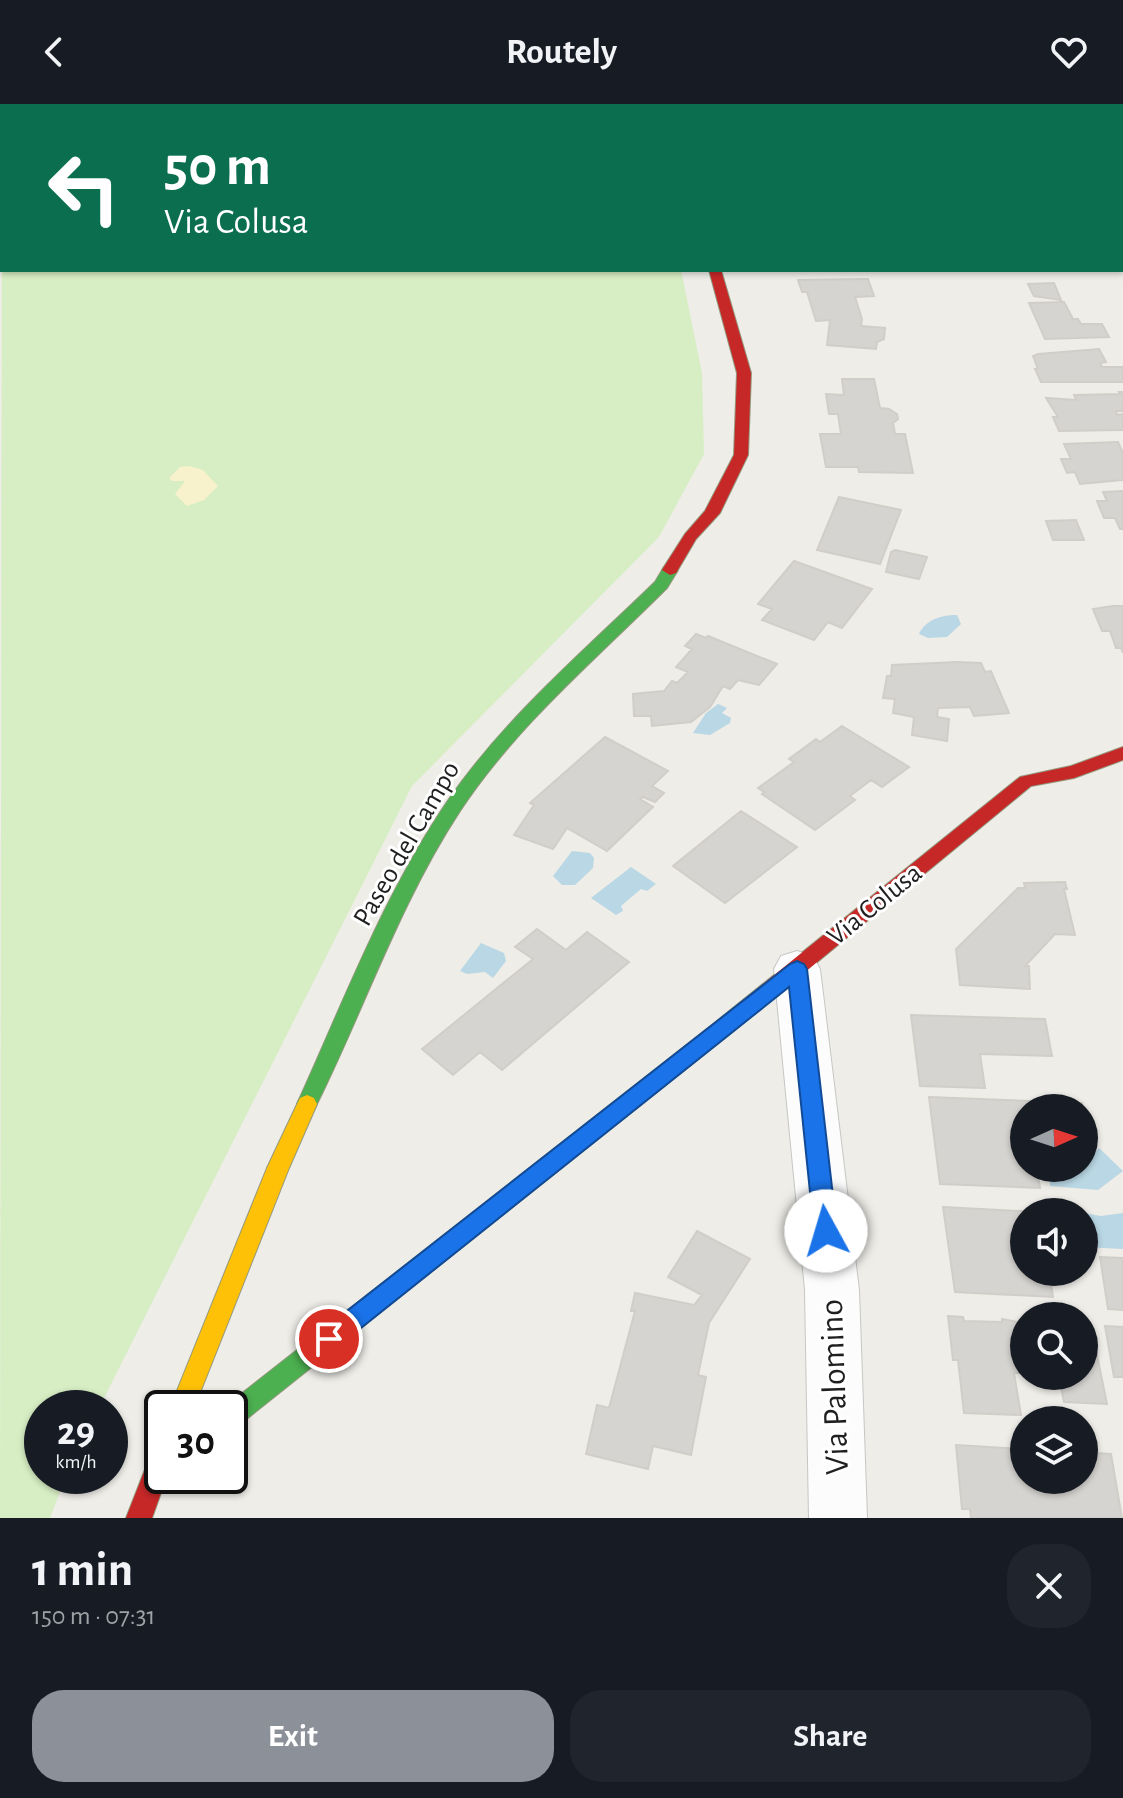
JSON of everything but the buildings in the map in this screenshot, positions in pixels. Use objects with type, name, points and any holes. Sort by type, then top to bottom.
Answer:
[{"type":"street","name":"Paseo del Campo","points":[[189,1390],[278,1168],[404,895],[455,805],[495,752],[661,585],[690,537],[712,513],[741,455],[744,373],[716,272]]},
{"type":"street","name":"Via Colusa","points":[[248,1403],[797,969],[1026,781],[1074,772],[1123,753]]},
{"type":"street","name":"Via Palomino","points":[[797,969],[832,1290],[838,1518]]},
{"type":"green space","points":[[2,272],[681,272],[702,373],[704,454],[659,537],[412,786],[108,1390],[24,1390],[24,1494],[59,1494],[50,1518],[0,1518]]},
{"type":"sand","points":[[180,467],[203,470],[218,486],[204,500],[187,506],[175,494],[185,481],[169,478]]},
{"type":"water","points":[[957,615],[961,624],[947,637],[928,638],[919,634],[935,619]]},
{"type":"water","points":[[718,704],[727,708],[722,713],[731,718],[730,723],[710,735],[693,733],[706,713]]},
{"type":"water","points":[[572,851],[590,853],[594,858],[593,868],[575,885],[562,885],[553,876]]},
{"type":"water","points":[[631,867],[656,884],[647,891],[641,889],[621,906],[623,911],[616,915],[591,898]]},
{"type":"water","points":[[481,943],[504,953],[506,961],[493,978],[485,972],[467,974],[460,971]]},
{"type":"water","points":[[1098,1149],[1123,1171],[1098,1190],[1050,1186],[1050,1182],[1098,1182]]},
{"type":"water","points":[[1123,1213],[1123,1249],[1098,1248],[1098,1215]]},
{"type":"traffic: fast","points":[[307,1104],[395,911],[456,803],[527,717],[661,585],[670,570]]},
{"type":"traffic: fast","points":[[248,1403],[724,1027]]},
{"type":"traffic: slow","points":[[189,1390],[278,1168],[307,1104]]},
{"type":"traffic: jam","points":[[670,570],[690,537],[712,513],[741,455],[744,373],[716,272]]},
{"type":"traffic: jam","points":[[724,1027],[1026,781],[1074,772],[1123,753]]},
{"type":"traffic: jam","points":[[139,1518],[148,1494]]},
{"type":"route","points":[[329,1339],[797,969],[826,1231]]}]
